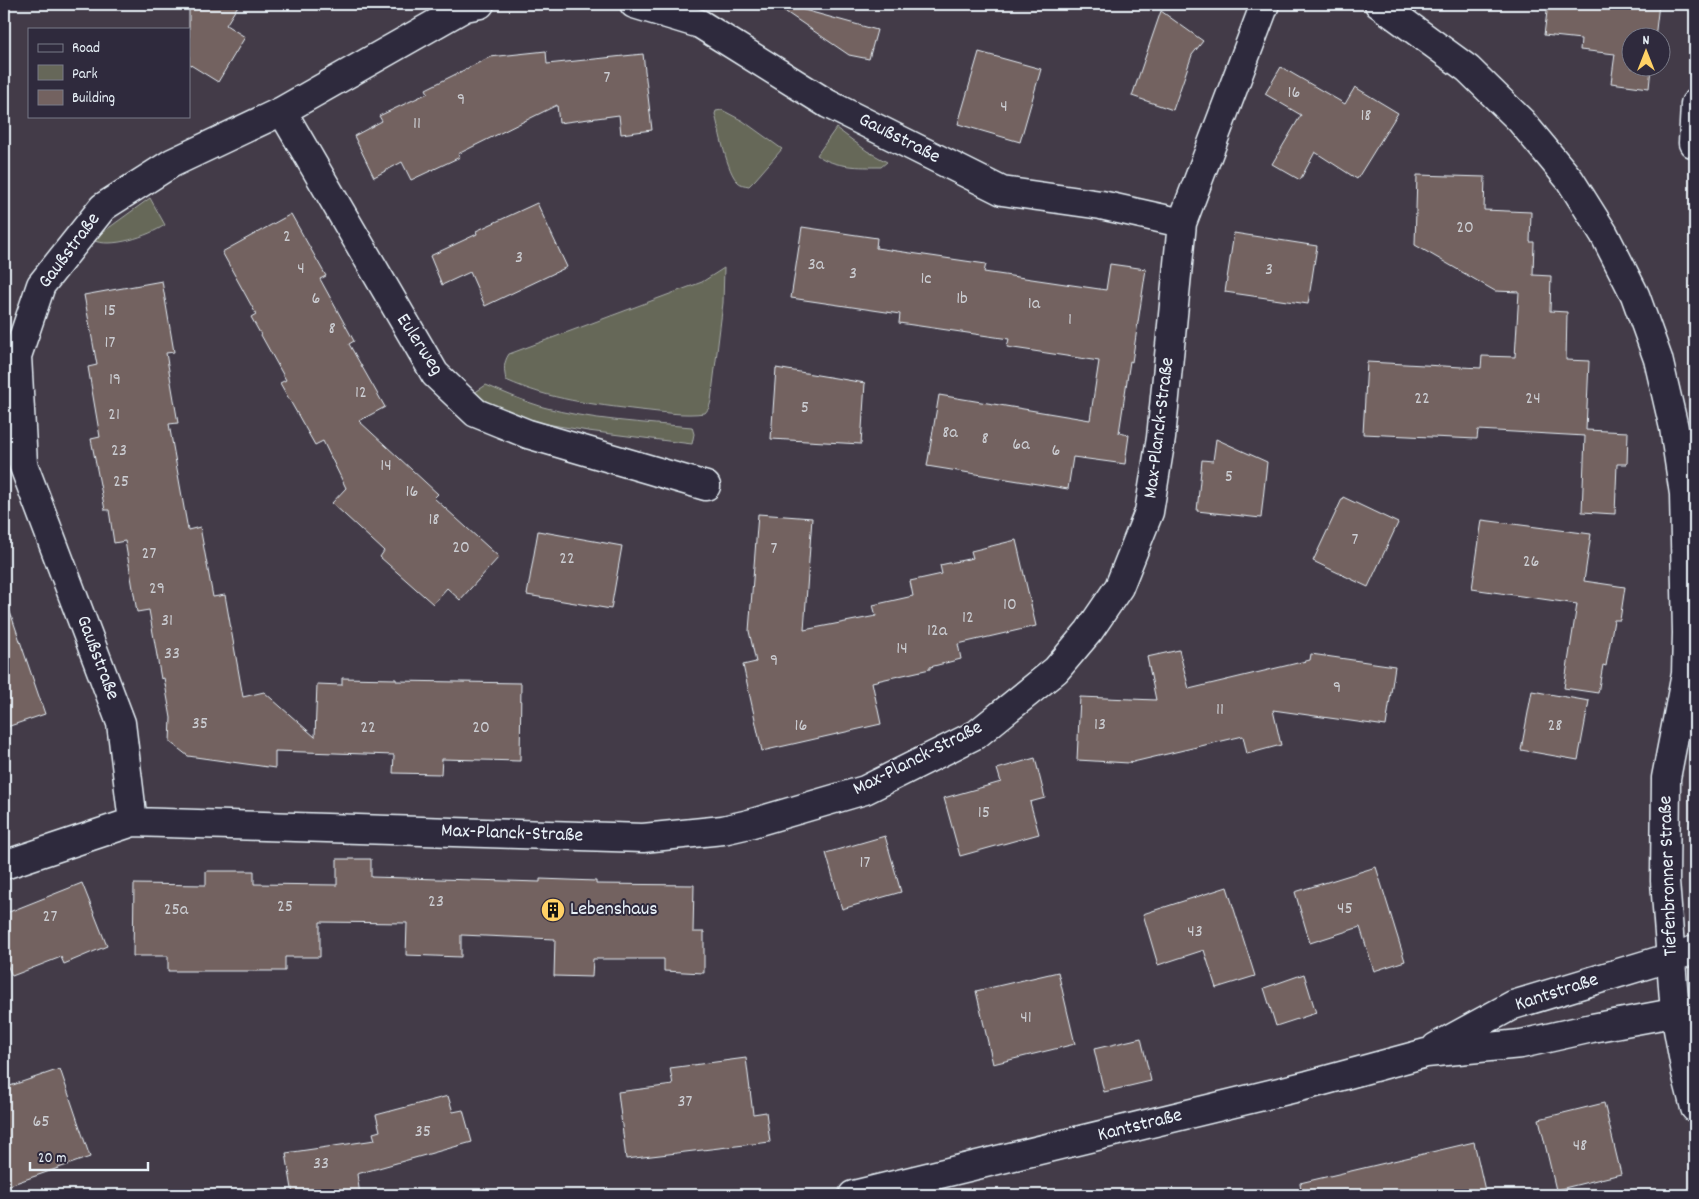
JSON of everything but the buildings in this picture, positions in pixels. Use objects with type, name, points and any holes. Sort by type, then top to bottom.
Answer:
[{"type":"street","name":"Gaußstraße","points":[[133,822],[121,723],[23,464],[17,356],[41,285],[103,207],[172,163],[282,111],[465,7],[480,4]]},
{"type":"street","name":"Gaußstraße","points":[[634,4],[700,24],[828,104],[1002,191],[1100,205],[1182,223]]},
{"type":"street","name":"Max-Planck-Straße","points":[[4,865],[133,822],[642,838],[723,830],[865,790],[977,734],[1056,670],[1089,632],[1119,587],[1149,512],[1161,438],[1182,223],[1265,4]]},
{"type":"street","name":"Tiefenbronner Straße","points":[[1380,4],[1468,69],[1521,121],[1570,180],[1604,234],[1635,295],[1658,359],[1690,494],[1686,674],[1666,778],[1665,881],[1684,954],[1686,1073],[1695,1108]]},
{"type":"street","points":[[1693,143],[1695,104]]},
{"type":"street","name":"Eulerweg","points":[[282,111],[435,374],[476,413],[528,434],[706,486]]},
{"type":"street","name":"Tiefenbronner Straße","points":[[1686,674],[1695,715]]},
{"type":"street","name":"Kantstraße","points":[[1426,1053],[1513,1005],[1684,954]]},
{"type":"street","name":"Kantstraße","points":[[853,1195],[1308,1085],[1426,1053],[1521,1044],[1685,1011]]},
{"type":"green space","points":[[722,110],[743,121],[782,149],[749,186],[738,182],[730,170],[715,114],[716,111]]},
{"type":"green space","points":[[836,128],[867,151],[887,162],[881,167],[848,166],[840,165],[817,155]]},
{"type":"green space","points":[[150,198],[165,225],[129,240],[109,243],[92,240]]},
{"type":"green space","points":[[724,268],[723,303],[711,401],[705,413],[672,413],[588,403],[555,397],[506,380],[504,367],[509,354],[702,282]]},
{"type":"green space","points":[[486,385],[543,407],[579,415],[692,427],[694,434],[692,444],[588,431],[529,421],[489,403],[474,393]]},
{"type":"place","name":"Lebenshaus","points":[[553,910]]}]
